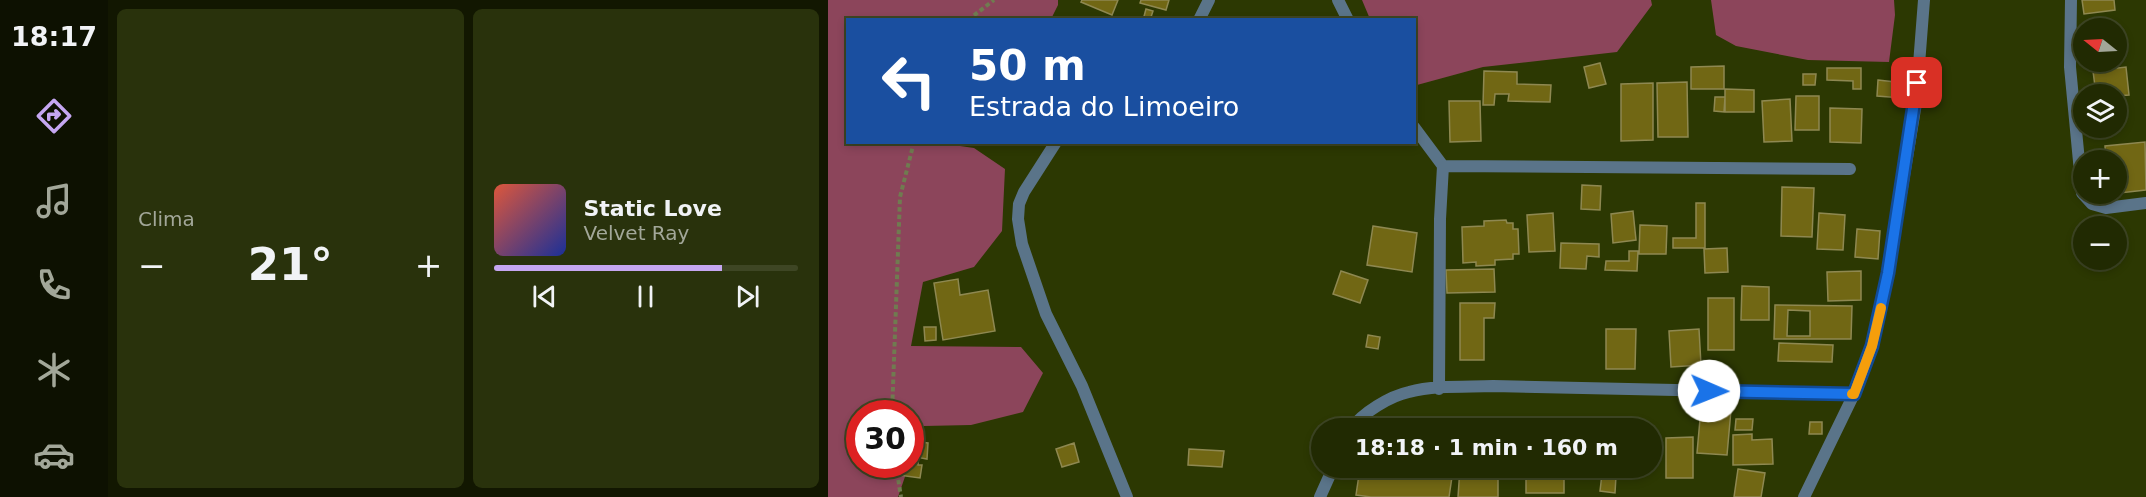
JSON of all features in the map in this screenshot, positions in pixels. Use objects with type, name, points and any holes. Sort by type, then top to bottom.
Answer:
[{"type":"street","points":[[1200,18],[1209,0]]},
{"type":"street","points":[[1338,0],[1347,18]]},
{"type":"street","points":[[1804,497],[1854,394],[1872,346],[1888,273],[1916,103],[1924,0]]},
{"type":"street","points":[[2071,0],[2070,67],[2082,193],[2092,204],[2106,208],[2146,203]]},
{"type":"street","points":[[1416,130],[1443,166],[1440,219],[1439,389]]},
{"type":"street","points":[[1055,144],[1019,204],[1018,219],[1022,244],[1046,314],[1083,386],[1127,497]]},
{"type":"street","points":[[1443,166],[1850,169]]},
{"type":"street","points":[[1361,418],[1369,411],[1408,392],[1493,386],[1854,394]]},
{"type":"street","points":[[1320,497],[1329,478]]},
{"type":"path","points":[[971,18],[994,0]]},
{"type":"path","points":[[892,400],[900,197],[913,144]]},
{"type":"path","points":[[898,478],[901,497]]},
{"type":"shaded area","points":[[828,0],[1058,0],[1052,18],[846,18],[846,144],[946,144],[974,148],[1005,169],[1002,231],[974,267],[923,282],[911,346],[1021,347],[1043,373],[1023,412],[971,425],[924,426],[924,400],[846,400],[846,478],[905,478],[898,497],[828,497]]},
{"type":"shaded area","points":[[1362,0],[1651,0],[1652,5],[1617,52],[1483,67],[1417,85],[1416,18],[1370,18]]},
{"type":"shaded area","points":[[1711,0],[1894,0],[1895,15],[1889,62],[1808,60],[1736,46],[1716,35]]},
{"type":"building","points":[[1082,0],[1118,0],[1112,15],[1081,2]]},
{"type":"building","points":[[1141,0],[1169,0],[1166,10],[1140,3]]},
{"type":"building","points":[[2082,0],[2114,0],[2115,10],[2084,14]]},
{"type":"building","points":[[1146,9],[1153,11],[1151,18],[1144,18]]},
{"type":"building","points":[[1600,63],[1606,84],[1589,88],[1584,67]]},
{"type":"building","points":[[1724,66],[1724,89],[1691,89],[1691,67]]},
{"type":"building","points":[[1827,68],[1861,68],[1861,89],[1853,89],[1853,81],[1827,80]]},
{"type":"building","points":[[1484,71],[1517,72],[1517,84],[1551,85],[1550,102],[1508,101],[1509,94],[1495,94],[1494,105],[1483,105]]},
{"type":"building","points":[[2093,72],[2127,72],[2129,95],[2127,95],[2127,84],[2095,84]]},
{"type":"building","points":[[1803,74],[1816,74],[1815,85],[1803,85]]},
{"type":"building","points":[[1878,80],[1904,83],[1902,98],[1877,96]]},
{"type":"building","points":[[1687,82],[1688,137],[1658,137],[1657,83]]},
{"type":"building","points":[[1653,83],[1653,140],[1621,141],[1621,84]]},
{"type":"building","points":[[1725,89],[1754,90],[1754,112],[1725,112]]},
{"type":"building","points":[[1796,96],[1819,96],[1819,130],[1795,130]]},
{"type":"building","points":[[1715,97],[1725,97],[1724,112],[1714,111]]},
{"type":"building","points":[[1790,99],[1792,141],[1764,142],[1762,101]]},
{"type":"building","points":[[1449,101],[1480,101],[1481,141],[1450,142]]},
{"type":"building","points":[[1830,108],[1862,109],[1861,143],[1830,142]]},
{"type":"building","points":[[2145,142],[2146,190],[2127,192],[2127,150],[2105,150],[2105,146]]},
{"type":"building","points":[[1582,185],[1601,186],[1600,210],[1581,209]]},
{"type":"building","points":[[1782,187],[1814,188],[1812,237],[1781,236]]},
{"type":"building","points":[[1696,203],[1705,203],[1705,248],[1673,248],[1673,238],[1696,238]]},
{"type":"building","points":[[1633,211],[1636,240],[1613,243],[1611,214]]},
{"type":"building","points":[[1553,213],[1555,251],[1529,252],[1527,215]]},
{"type":"building","points":[[1819,213],[1845,215],[1843,250],[1817,249]]},
{"type":"building","points":[[1506,220],[1507,223],[1513,223],[1513,229],[1518,229],[1519,254],[1513,254],[1513,259],[1495,260],[1495,265],[1476,266],[1476,262],[1463,263],[1462,227],[1484,226],[1484,221]]},
{"type":"building","points":[[1640,225],[1667,226],[1666,254],[1639,254]]},
{"type":"building","points":[[1373,226],[1417,233],[1412,272],[1367,265]]},
{"type":"building","points":[[1857,229],[1880,231],[1878,259],[1855,257]]},
{"type":"building","points":[[1561,243],[1599,244],[1599,257],[1587,256],[1586,269],[1560,268]]},
{"type":"building","points":[[1727,248],[1728,272],[1705,273],[1704,249]]},
{"type":"building","points":[[1629,251],[1638,251],[1637,271],[1605,270],[1606,261],[1629,261]]},
{"type":"building","points":[[1494,269],[1495,292],[1447,293],[1446,270]]},
{"type":"building","points":[[1341,271],[1368,280],[1360,303],[1333,294]]},
{"type":"building","points":[[1861,271],[1861,300],[1828,301],[1827,272]]},
{"type":"building","points":[[958,279],[960,295],[988,290],[995,331],[943,340],[934,283]]},
{"type":"building","points":[[1742,286],[1769,287],[1769,320],[1741,320]]},
{"type":"building","points":[[1708,298],[1734,298],[1734,350],[1708,350]]},
{"type":"building","points":[[1460,303],[1495,303],[1494,318],[1484,318],[1484,360],[1460,360]]},
{"type":"building","points":[[1775,305],[1852,306],[1851,339],[1774,339]],"holes":[[[1788,310],[1810,311],[1810,336],[1787,336]]]},
{"type":"building","points":[[924,327],[936,327],[936,340],[925,341]]},
{"type":"building","points":[[1606,329],[1636,329],[1635,369],[1606,369]]},
{"type":"building","points":[[1699,329],[1701,365],[1671,367],[1669,331]]},
{"type":"building","points":[[1368,335],[1380,337],[1378,349],[1366,347]]},
{"type":"building","points":[[1779,343],[1833,345],[1832,362],[1778,361]]},
{"type":"building","points":[[1701,408],[1731,410],[1727,455],[1697,453]]},
{"type":"building","points":[[1736,419],[1753,419],[1752,430],[1735,430]]},
{"type":"building","points":[[1810,422],[1822,422],[1822,434],[1809,434]]},
{"type":"building","points":[[1752,434],[1752,440],[1772,439],[1773,464],[1733,465],[1733,435]]},
{"type":"building","points":[[1693,437],[1693,478],[1666,478],[1666,438]]},
{"type":"building","points":[[924,443],[928,443],[927,459],[924,458]]},
{"type":"building","points":[[1074,443],[1079,462],[1062,467],[1056,449]]},
{"type":"building","points":[[1189,449],[1224,451],[1222,467],[1188,465]]},
{"type":"building","points":[[1738,469],[1765,473],[1761,497],[1734,497]]},
{"type":"building","points":[[1359,478],[1452,478],[1449,497],[1356,495]]},
{"type":"building","points":[[1459,478],[1498,478],[1498,497],[1458,497]]},
{"type":"building","points":[[1526,478],[1564,478],[1564,493],[1526,493]]},
{"type":"building","points":[[1602,478],[1616,478],[1615,493],[1600,491]]},
{"type":"slow traffic","points":[[1852,394],[1854,394],[1872,346],[1881,308]]},
{"type":"route","points":[[1709,391],[1854,394],[1872,346],[1888,273],[1916,103],[1917,83]]}]
